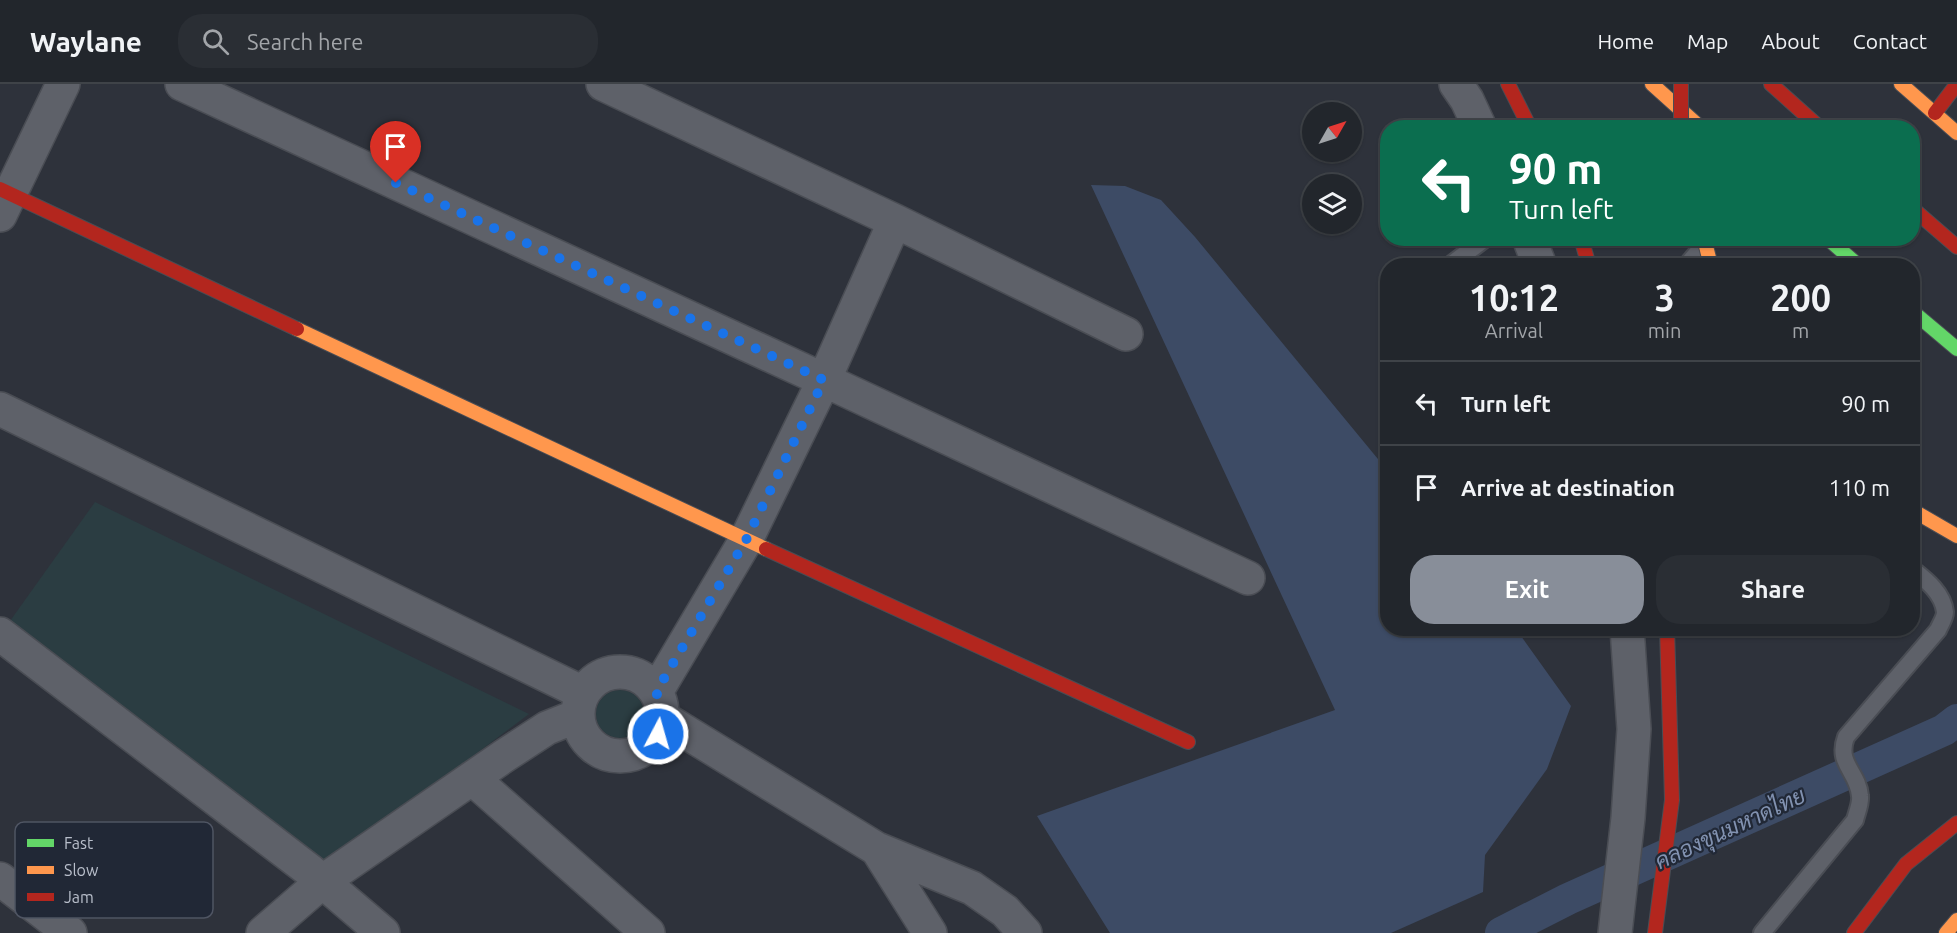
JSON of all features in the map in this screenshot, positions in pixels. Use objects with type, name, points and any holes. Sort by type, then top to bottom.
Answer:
[{"type":"street","points":[[63,84],[3,199],[1188,742]]},
{"type":"street","points":[[182,84],[1248,578]]},
{"type":"street","points":[[603,84],[895,221],[1126,334]]},
{"type":"street","points":[[1456,84],[1476,120]]},
{"type":"street","points":[[1508,84],[1526,120]]},
{"type":"street","points":[[1652,84],[1692,120]]},
{"type":"street","points":[[1681,84],[1681,120]]},
{"type":"street","points":[[1771,84],[1811,120]]},
{"type":"street","points":[[1901,84],[1957,133]]},
{"type":"street","points":[[1935,113],[1957,84]]},
{"type":"street","points":[[1920,215],[1957,247]]},
{"type":"street","points":[[580,705],[581,732],[590,745],[604,754],[619,757],[635,754],[648,746],[658,734],[659,705],[746,540],[824,380],[895,221]]},
{"type":"street","points":[[1836,246],[1850,258]]},
{"type":"street","points":[[1920,318],[1957,350]]},
{"type":"street","points":[[0,409],[580,705]]},
{"type":"street","points":[[1920,515],[1957,537]]},
{"type":"street","points":[[0,634],[323,881],[383,933]]},
{"type":"street","points":[[1611,922],[1628,818],[1634,729],[1628,636]]},
{"type":"street","points":[[1655,933],[1672,800],[1667,636]]},
{"type":"street","points":[[262,933],[323,881],[580,705],[591,683],[613,672],[638,675],[648,682],[659,705],[877,849],[972,888],[1005,911],[1025,933]]},
{"type":"street","points":[[472,778],[648,933]]},
{"type":"street","points":[[1854,933],[1906,864],[1957,823]]},
{"type":"street","points":[[877,849],[930,933]]},
{"type":"street","points":[[0,879],[15,891]]},
{"type":"street","points":[[51,918],[70,933]]},
{"type":"street","points":[[1946,933],[1957,920]]},
{"type":"lane","points":[[1460,258],[1475,246]]},
{"type":"lane","points":[[1693,258],[1703,246]]},
{"type":"lane","points":[[1762,933],[1855,820],[1860,798],[1857,781],[1843,756],[1842,745],[1846,737],[1938,630],[1945,614],[1940,597],[1920,576]]},
{"type":"shaded area","points":[[95,502],[529,714],[328,865],[5,628]]},
{"type":"shaded area","points":[[620,690],[637,697],[644,714],[637,731],[620,738],[603,731],[596,714],[603,697]]},
{"type":"water","points":[[1091,185],[1125,186],[1161,200],[1195,237],[1380,462],[1380,636],[1521,636],[1571,706],[1547,769],[1485,855],[1483,892],[1391,933],[1110,933],[1037,816],[1335,710]]},
{"type":"waterway","name":"คลองขุนมหาดไทย","points":[[1501,933],[1568,899],[1944,730],[1957,720]]},
{"type":"traffic: fast","points":[[1836,246],[1850,258]]},
{"type":"traffic: fast","points":[[1920,318],[1957,349]]},
{"type":"traffic: slow","points":[[1652,84],[1692,120]]},
{"type":"traffic: slow","points":[[1901,84],[1957,133]]},
{"type":"traffic: slow","points":[[1706,246],[1709,258]]},
{"type":"traffic: slow","points":[[297,329],[766,549]]},
{"type":"traffic: slow","points":[[1920,515],[1957,536]]},
{"type":"traffic: slow","points":[[1946,933],[1957,920]]},
{"type":"traffic: jam","points":[[1508,84],[1526,120]]},
{"type":"traffic: jam","points":[[1681,84],[1681,120]]},
{"type":"traffic: jam","points":[[1771,84],[1811,120]]},
{"type":"traffic: jam","points":[[1935,113],[1957,84]]},
{"type":"traffic: jam","points":[[0,189],[297,329]]},
{"type":"traffic: jam","points":[[1920,215],[1957,247]]},
{"type":"traffic: jam","points":[[1583,246],[1587,258]]},
{"type":"traffic: jam","points":[[766,549],[1188,742]]},
{"type":"traffic: jam","points":[[1655,933],[1672,800],[1667,636]]},
{"type":"traffic: jam","points":[[1854,933],[1906,864],[1957,823]]},
{"type":"route","points":[[396,183],[824,380],[746,540],[656,692],[663,718],[658,734]]}]
